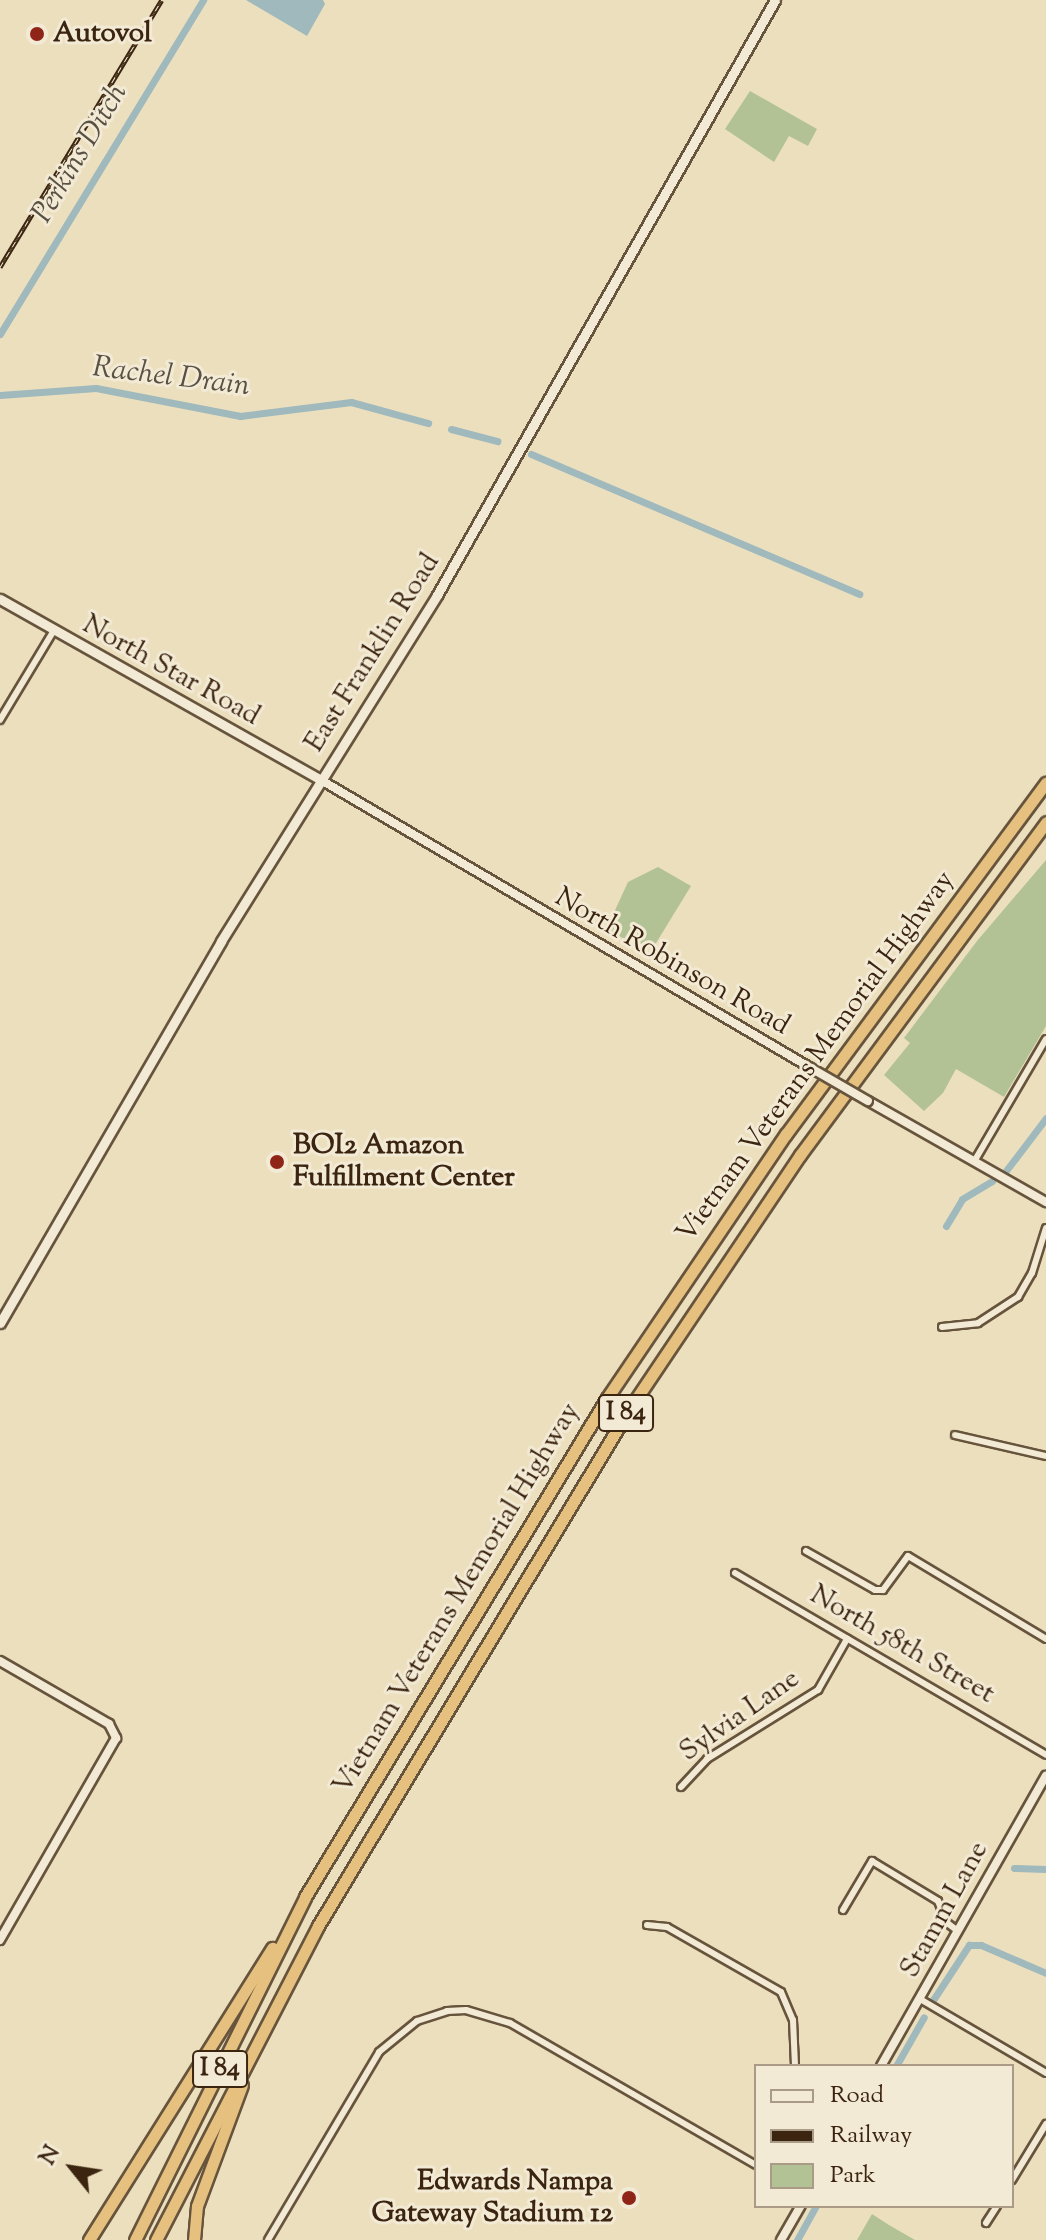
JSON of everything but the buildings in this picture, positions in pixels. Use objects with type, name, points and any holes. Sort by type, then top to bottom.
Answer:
[{"type":"highway","name":"Vietnam Veterans Memorial Highway","points":[[135,2240],[305,1897],[607,1398],[786,1134],[1046,783]]},
{"type":"highway","name":"Vietnam Veterans Memorial Highway","points":[[156,2240],[318,1926],[630,1408],[800,1155],[1046,822]]},
{"type":"highway","points":[[89,2240],[305,1897]]},
{"type":"highway","points":[[194,2240],[197,2206],[215,2150],[259,2039]]},
{"type":"main road","name":"East Franklin Road","points":[[0,1323],[221,941],[566,374],[775,0]]},
{"type":"main road","name":"North Star Road","points":[[0,599],[321,780]]},
{"type":"street","points":[[0,720],[54,630]]},
{"type":"street","name":"North Robinson Road","points":[[321,780],[809,1067],[1046,1202]]},
{"type":"street","points":[[975,1160],[1046,1039]]},
{"type":"street","points":[[942,1327],[978,1323],[1018,1297],[1032,1273],[1046,1228]]},
{"type":"street","points":[[955,1435],[1046,1456]]},
{"type":"street","points":[[806,1551],[875,1590],[883,1590],[908,1556],[1046,1639]]},
{"type":"street","name":"North 58th Street","points":[[735,1573],[1046,1755]]},
{"type":"street","name":"Sylvia Lane","points":[[681,1787],[707,1759],[818,1690],[847,1639]]},
{"type":"street","points":[[0,1661],[116,1733],[0,1940]]},
{"type":"street","name":"Stamm Lane","points":[[882,2064],[1046,1776]]},
{"type":"street","points":[[843,1910],[872,1861],[938,1901],[946,1922],[958,1931]]},
{"type":"street","points":[[647,1925],[667,1927],[781,1992],[791,2013],[795,2064]]},
{"type":"street","points":[[920,1999],[1046,2073]]},
{"type":"street","points":[[268,2240],[379,2052],[417,2021],[447,2011],[466,2010],[510,2023],[754,2164]]},
{"type":"street","points":[[1014,2177],[1046,2124]]},
{"type":"street","points":[[781,2240],[800,2208]]},
{"type":"street","points":[[986,2223],[996,2208]]},
{"type":"green space","points":[[750,91],[817,129],[808,146],[789,136],[774,162],[725,129]]},
{"type":"green space","points":[[1046,860],[1046,1026],[1004,1097],[956,1069],[943,1093],[924,1111],[884,1075],[910,1043],[904,1038],[977,941]]},
{"type":"green space","points":[[658,867],[691,886],[653,948],[605,932],[628,882]]},
{"type":"green space","points":[[872,2214],[889,2225],[915,2240],[857,2240]]},
{"type":"water","points":[[246,0],[323,0],[325,4],[307,36]]},
{"type":"waterway","name":"Perkins Ditch","points":[[0,334],[203,0]]},
{"type":"waterway","name":"Rachel Drain","points":[[0,395],[96,388],[240,416],[351,402],[428,423]]},
{"type":"waterway","name":"Rachel Drain","points":[[451,429],[497,441]]},
{"type":"waterway","name":"Rachel Drain","points":[[531,454],[859,594]]},
{"type":"waterway","points":[[1005,1172],[1046,1118]]},
{"type":"waterway","points":[[946,1226],[962,1199],[992,1181]]},
{"type":"waterway","points":[[1014,1868],[1046,1869]]},
{"type":"waterway","points":[[933,2000],[969,1945],[981,1945],[1046,1973]]},
{"type":"waterway","points":[[897,2064],[924,2017]]},
{"type":"waterway","points":[[797,2240],[815,2208]]},
{"type":"railway","points":[[0,267],[162,0]]},
{"type":"place","name":"Autovol","points":[[37,34]]},
{"type":"place","name":"BOI2 Amazon Fulfillment Center","points":[[277,1162]]},
{"type":"place","name":"Edwards Nampa Gateway Stadium 12","points":[[629,2198]]}]
